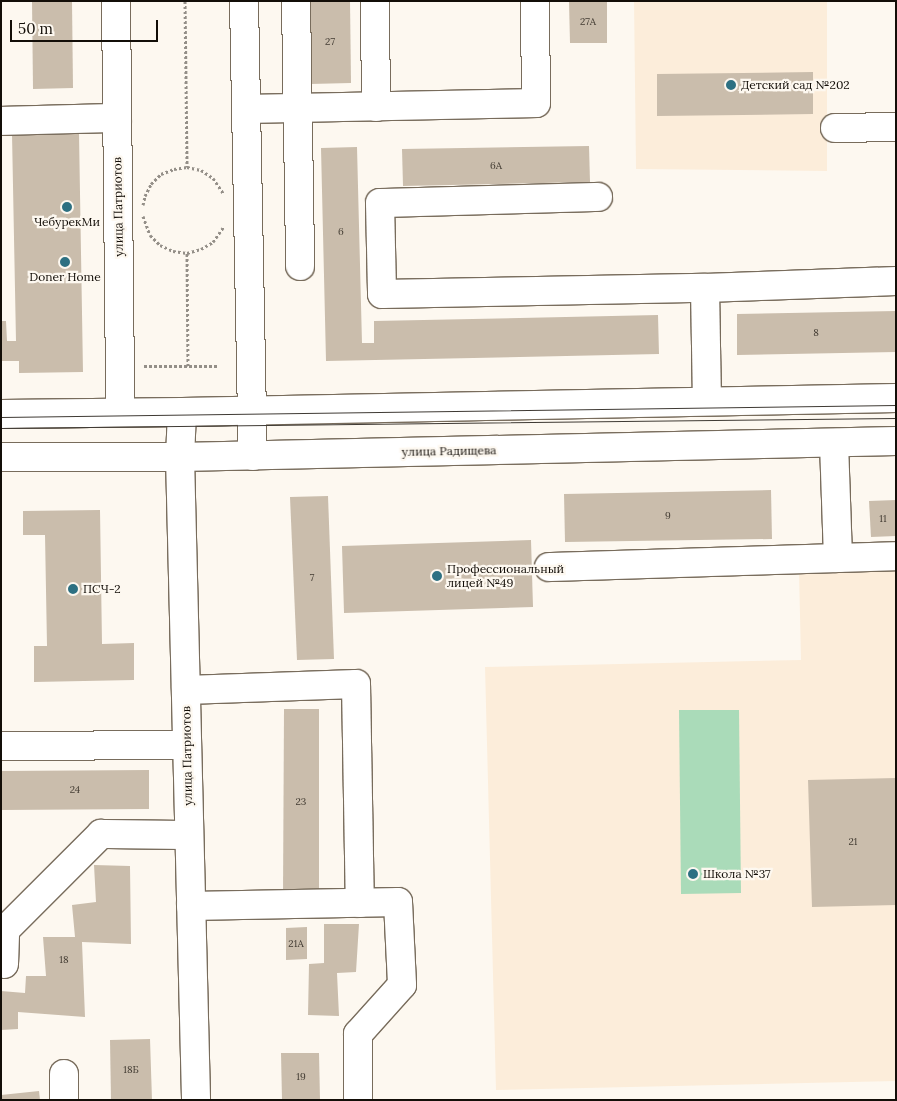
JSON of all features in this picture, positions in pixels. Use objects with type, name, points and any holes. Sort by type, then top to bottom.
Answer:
[{"type":"street","name":"улица Патриотов","points":[[116,1],[120,412]]},
{"type":"street","points":[[244,1],[253,456]]},
{"type":"street","points":[[296,1],[300,266]]},
{"type":"street","points":[[375,1],[376,106]]},
{"type":"street","points":[[247,109],[536,104],[535,1]]},
{"type":"street","points":[[1,121],[117,118]]},
{"type":"street","points":[[835,128],[896,128]]},
{"type":"street","points":[[598,197],[380,203],[382,294],[705,288],[896,281]]},
{"type":"street","points":[[705,288],[707,401]]},
{"type":"street","points":[[1,414],[896,398]]},
{"type":"street","name":"улица Патриотов","points":[[182,412],[180,457],[196,1100]]},
{"type":"street","name":"улица Радищева","points":[[1,457],[253,456],[896,441]]},
{"type":"street","points":[[834,442],[838,558]]},
{"type":"street","points":[[550,567],[896,556]]},
{"type":"street","points":[[186,690],[356,684],[360,903]]},
{"type":"street","points":[[1,746],[187,744]]},
{"type":"street","points":[[4,964],[5,930],[101,834],[189,834]]},
{"type":"street","points":[[191,906],[398,902],[402,985],[358,1034],[358,1100]]},
{"type":"path","points":[[185,1],[187,167]]},
{"type":"path","points":[[224,196],[213,178],[201,170],[187,167],[174,169],[161,174],[151,184],[145,196],[142,209],[144,223],[150,235],[160,245],[173,251],[187,253],[201,249],[213,242],[224,224]]},
{"type":"path","points":[[187,253],[188,366]]},
{"type":"path","points":[[144,366],[217,366]]},
{"type":"shaded area","name":"Детский сад №202","points":[[634,1],[827,1],[827,171],[636,169]]},
{"type":"shaded area","name":"Школа №37","points":[[896,568],[896,1081],[496,1090],[485,667],[801,660],[799,571]]},
{"type":"green space","points":[[679,710],[739,710],[741,893],[681,894]]},
{"type":"building","points":[[32,1],[72,1],[73,88],[33,89]]},
{"type":"building","points":[[308,1],[350,1],[351,83],[310,84]]},
{"type":"building","points":[[569,1],[607,1],[607,43],[570,43]]},
{"type":"building","points":[[813,72],[813,114],[657,116],[657,74]]},
{"type":"building","points":[[79,133],[83,372],[19,373],[19,361],[1,361],[1,321],[6,321],[7,341],[16,341],[12,134]]},
{"type":"building","points":[[589,146],[590,182],[403,186],[402,149]]},
{"type":"building","points":[[357,147],[362,343],[374,343],[374,321],[658,315],[659,354],[326,361],[321,148]]},
{"type":"building","points":[[896,311],[896,352],[737,355],[737,314]]},
{"type":"building","points":[[771,490],[772,539],[565,542],[564,494]]},
{"type":"building","points":[[328,496],[334,659],[297,660],[290,497]]},
{"type":"building","points":[[896,500],[896,536],[871,537],[869,501]]},
{"type":"building","name":"ПСЧ-2","points":[[100,510],[102,644],[134,643],[134,680],[34,682],[34,646],[47,646],[45,535],[23,535],[23,511]]},
{"type":"building","name":"Профессиональный лицей №49","points":[[531,540],[533,607],[344,613],[342,546]]},
{"type":"building","points":[[284,709],[319,709],[319,895],[283,895]]},
{"type":"building","points":[[149,770],[149,809],[1,810],[1,771]]},
{"type":"building","points":[[896,778],[896,905],[812,907],[808,780]]},
{"type":"building","points":[[94,865],[130,866],[131,944],[82,942],[85,1017],[18,1012],[18,1029],[1,1030],[1,991],[25,993],[26,976],[46,976],[43,937],[75,937],[72,905],[96,902]]},
{"type":"building","points":[[324,924],[359,924],[356,972],[337,973],[339,1016],[308,1015],[309,964],[324,963]]},
{"type":"building","points":[[307,927],[307,959],[286,960],[286,928]]},
{"type":"building","points":[[150,1039],[152,1100],[111,1100],[110,1040]]},
{"type":"building","points":[[281,1053],[319,1053],[320,1100],[282,1100]]},
{"type":"building","points":[[39,1091],[40,1100],[1,1100],[1,1095]]},
{"type":"tram line","points":[[1,417],[896,405]]},
{"type":"tram line","points":[[1,428],[896,418]]},
{"type":"place","name":"Детский сад №202","points":[[731,85]]},
{"type":"place","name":"ЧебурекМи","points":[[67,207]]},
{"type":"place","name":"Doner Home","points":[[65,262]]},
{"type":"place","name":"Профессиональный лицей №49","points":[[437,576]]},
{"type":"place","name":"ПСЧ-2","points":[[73,589]]},
{"type":"place","name":"Школа №37","points":[[693,874]]}]
